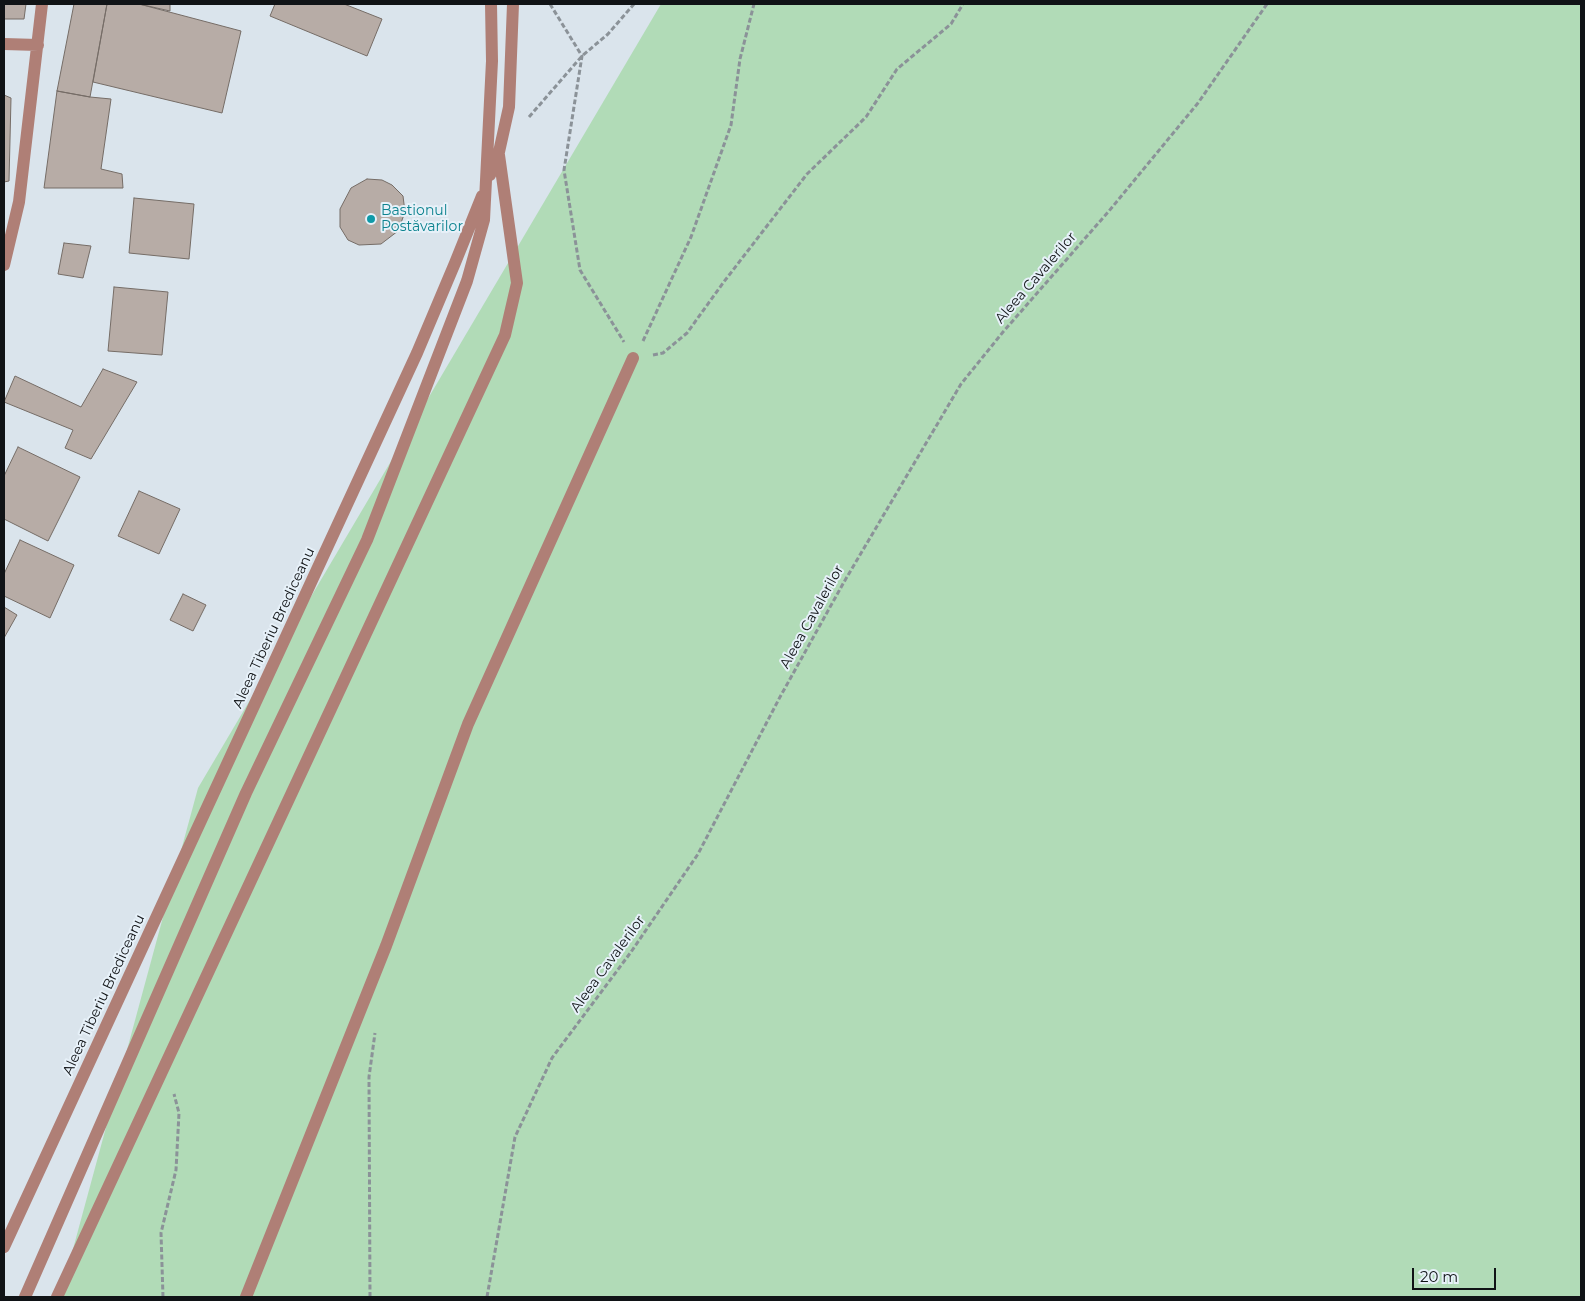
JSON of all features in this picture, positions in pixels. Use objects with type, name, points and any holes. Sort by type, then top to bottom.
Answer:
[{"type":"street","points":[[4,265],[19,202],[42,4]]},
{"type":"street","points":[[25,1297],[246,793],[367,540],[467,281],[484,220],[492,61],[491,4]]},
{"type":"street","name":"Aleea Tiberiu Brediceanu","points":[[4,1247],[413,362],[455,263],[499,152],[509,108],[513,4]]},
{"type":"street","points":[[4,44],[38,45]]},
{"type":"street","points":[[56,1297],[505,335],[517,283],[499,152]]},
{"type":"street","points":[[246,1297],[386,946],[468,724],[633,358]]},
{"type":"path","points":[[550,4],[582,56],[564,170],[580,270],[633,358]]},
{"type":"path","points":[[524,123],[582,56],[608,34],[634,4]]},
{"type":"path","points":[[633,358],[646,336],[691,237],[731,125],[740,59],[754,4]]},
{"type":"path","points":[[633,358],[663,353],[687,333],[807,174],[866,117],[897,69],[951,24],[964,4]]},
{"type":"path","name":"Aleea Cavalerilor","points":[[487,1297],[515,1137],[552,1058],[631,952],[698,854],[784,689],[844,582],[961,384],[1003,332],[1109,211],[1198,103],[1267,4]]},
{"type":"path","points":[[370,1297],[369,1077],[375,1030]]},
{"type":"path","points":[[163,1297],[161,1233],[176,1170],[179,1113],[166,1062]]},
{"type":"green space","points":[[661,4],[1581,4],[1581,1297],[60,1297],[198,788]]},
{"type":"building","points":[[4,4],[26,4],[24,19],[4,19]]},
{"type":"building","points":[[74,4],[107,4],[90,97],[57,91]]},
{"type":"building","points":[[107,4],[139,4],[241,31],[222,113],[93,82]]},
{"type":"building","points":[[139,4],[170,4],[170,11]]},
{"type":"building","points":[[275,4],[344,4],[382,19],[367,56],[270,16]]},
{"type":"building","points":[[57,91],[111,99],[101,169],[122,174],[123,188],[44,188]]},
{"type":"building","points":[[4,95],[11,98],[9,181],[4,182]]},
{"type":"building","name":"Bastionul Postăvarilor","points":[[367,179],[382,180],[392,185],[403,196],[405,212],[398,231],[381,244],[359,245],[348,240],[340,227],[340,209],[351,188]]},
{"type":"building","points":[[134,198],[194,204],[189,259],[129,253]]},
{"type":"building","points":[[64,243],[91,246],[83,278],[58,274]]},
{"type":"building","points":[[114,287],[168,292],[162,355],[108,351]]},
{"type":"building","points":[[103,369],[137,382],[91,459],[65,448],[73,430],[4,402],[15,376],[81,407]]},
{"type":"building","points":[[18,447],[80,477],[48,541],[4,519],[4,476]]},
{"type":"building","points":[[139,491],[180,509],[159,554],[118,536]]},
{"type":"building","points":[[20,540],[74,565],[50,618],[4,596],[4,574]]},
{"type":"building","points":[[183,594],[206,605],[193,631],[170,620]]},
{"type":"building","points":[[4,607],[17,615],[4,638]]},
{"type":"place","name":"Bastionul Postăvarilor","points":[[371,219]]}]
